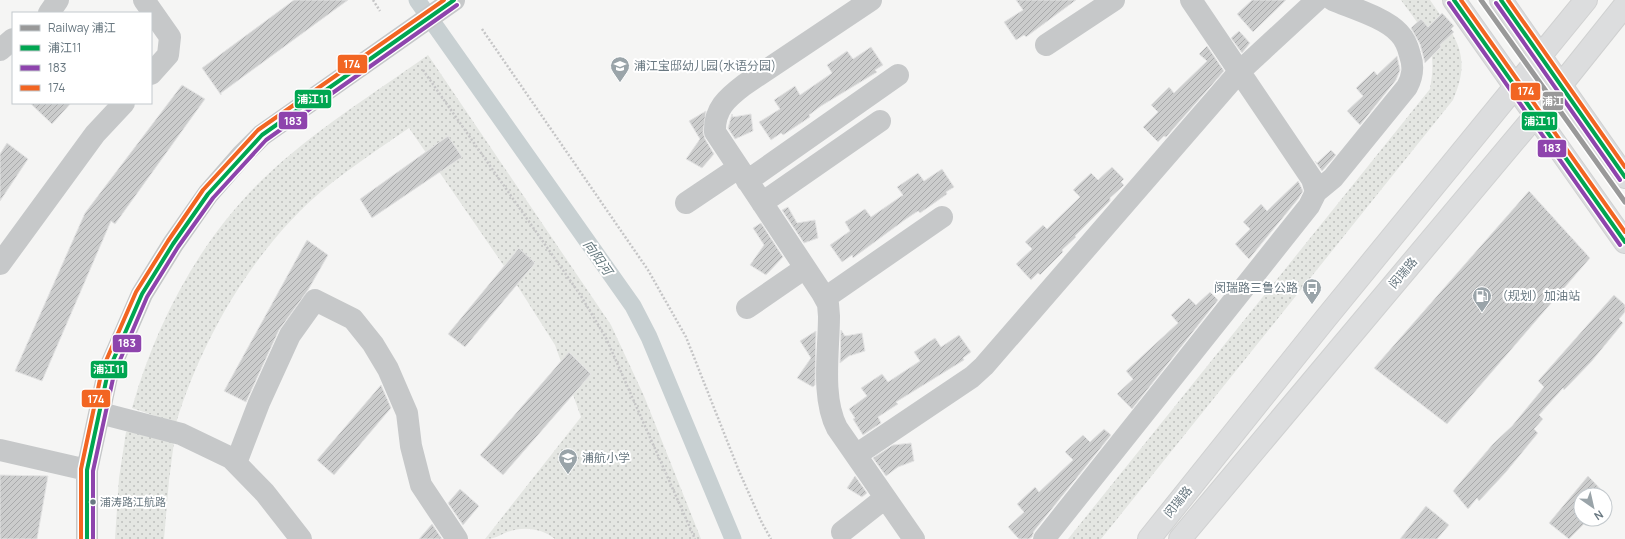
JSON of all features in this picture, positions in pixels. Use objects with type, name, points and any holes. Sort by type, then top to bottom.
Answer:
[{"type":"main road","points":[[1454,0],[1625,242]]},
{"type":"main road","points":[[1501,0],[1542,56],[1625,177]]},
{"type":"main road","name":"闵瑞路","points":[[1149,539],[1326,318],[1542,56],[1586,0]]},
{"type":"main road","name":"闵瑞路","points":[[1180,539],[1536,116],[1625,5]]},
{"type":"street","points":[[50,12],[58,0]]},
{"type":"street","points":[[144,0],[170,37],[168,55],[152,73]]},
{"type":"street","points":[[87,539],[87,470],[108,372],[142,294],[173,244],[208,194],[242,155],[262,135],[454,0]]},
{"type":"street","points":[[870,0],[744,85],[724,101],[716,116],[715,132],[825,298],[829,316],[829,406],[831,416],[837,428],[914,539]]},
{"type":"street","points":[[1046,45],[1114,0]]},
{"type":"street","points":[[1191,0],[1312,179],[1316,192]]},
{"type":"street","points":[[856,455],[972,377],[984,366],[1239,72],[1317,0]]},
{"type":"street","points":[[1044,539],[1309,206],[1316,192],[1332,178],[1412,79],[1413,69],[1408,48],[1400,34],[1391,25],[1333,0]]},
{"type":"street","points":[[0,50],[12,40]]},
{"type":"street","points":[[686,203],[742,174],[898,76]]},
{"type":"street","points":[[0,264],[96,134],[123,104]]},
{"type":"street","points":[[762,203],[880,121]]},
{"type":"street","points":[[825,298],[942,217]]},
{"type":"street","points":[[747,308],[805,268]]},
{"type":"street","points":[[236,463],[259,403],[290,335],[316,300],[353,319],[373,344],[388,369],[407,413],[411,446],[421,485],[457,539]]},
{"type":"street","points":[[100,413],[181,434],[231,458],[265,493],[301,539]]},
{"type":"street","points":[[0,450],[87,470]]},
{"type":"street","points":[[842,532],[885,498]]},
{"type":"path","points":[[373,0],[380,11]]},
{"type":"path","points":[[482,29],[648,270],[686,337],[738,471],[771,539]]},
{"type":"path","points":[[423,70],[582,296],[606,338],[695,539]]},
{"type":"shaded area","points":[[1401,0],[1430,0],[1454,36],[1461,58],[1461,70],[1459,84],[1453,100],[1101,539],[1068,539],[1430,89],[1432,74],[1431,50],[1428,41],[1417,22]]},
{"type":"shaded area","points":[[428,55],[611,325],[644,396],[701,539],[555,539],[538,530],[519,529],[507,532],[494,538],[485,539],[581,417],[555,345],[515,282],[409,128],[354,166],[323,190],[298,213],[275,239],[233,296],[216,327],[200,359],[176,423],[132,408],[154,345],[182,285],[219,229],[240,203],[263,179],[322,129]]},
{"type":"shaded area","points":[[135,430],[174,442],[164,539],[115,539],[119,478],[126,432]]},
{"type":"building","points":[[294,0],[348,0],[221,93],[221,95],[202,68]]},
{"type":"building","points":[[1016,0],[1076,0],[1026,37],[1024,35],[1016,40],[1004,22],[1023,10]]},
{"type":"building","points":[[1252,0],[1286,0],[1253,32],[1237,14]]},
{"type":"building","points":[[1442,13],[1454,26],[1451,29],[1454,32],[1440,45],[1441,47],[1425,63],[1420,44],[1411,28],[1421,19],[1428,27]]},
{"type":"building","points":[[1239,31],[1250,43],[1242,53],[1231,38]]},
{"type":"building","points":[[1207,46],[1224,71],[1166,137],[1164,136],[1158,142],[1143,127],[1158,112],[1151,105],[1169,87],[1174,93],[1207,61],[1199,54]]},
{"type":"building","points":[[871,47],[883,65],[875,70],[877,72],[821,106],[809,115],[810,117],[783,135],[781,133],[771,140],[759,122],[780,109],[774,100],[795,86],[800,95],[832,73],[827,65],[847,51],[853,59]]},
{"type":"building","points":[[1397,56],[1400,70],[1396,80],[1360,125],[1347,111],[1363,96],[1356,88],[1374,71],[1377,75]]},
{"type":"building","points":[[182,85],[205,99],[115,224],[111,221],[42,381],[15,371],[85,213]]},
{"type":"building","points":[[31,104],[70,104],[52,124]]},
{"type":"building","points":[[706,111],[703,132],[705,139],[714,154],[702,168],[686,159],[700,139],[689,121]]},
{"type":"building","points":[[732,114],[733,117],[751,114],[753,131],[735,139],[728,128]]},
{"type":"building","points":[[448,136],[462,157],[372,218],[360,199]]},
{"type":"building","points":[[7,143],[28,159],[0,201],[0,154]]},
{"type":"building","points":[[1331,150],[1336,155],[1322,171],[1315,161],[1317,163]]},
{"type":"building","points":[[1112,167],[1124,179],[1121,182],[1124,185],[1062,250],[1063,252],[1040,275],[1038,273],[1031,280],[1016,264],[1032,249],[1025,242],[1043,225],[1047,229],[1080,197],[1073,190],[1091,173],[1098,180]]},
{"type":"building","points":[[942,169],[954,187],[946,192],[947,194],[920,213],[918,211],[906,219],[853,258],[852,255],[842,262],[830,245],[850,231],[845,222],[865,209],[871,217],[903,195],[897,187],[918,173],[924,181]]},
{"type":"building","points":[[1298,181],[1303,191],[1298,199],[1249,259],[1235,244],[1250,229],[1243,222],[1261,204],[1267,211]]},
{"type":"building","name":"（规划）加油站","points":[[1529,191],[1590,258],[1447,424],[1374,368]]},
{"type":"building","points":[[788,207],[797,223],[815,220],[818,238],[804,243],[782,210]]},
{"type":"building","points":[[761,223],[783,257],[766,275],[750,265],[764,245],[753,228]]},
{"type":"building","points":[[307,240],[328,255],[308,290],[279,330],[246,402],[224,391]]},
{"type":"building","points":[[519,248],[535,263],[465,347],[448,334]]},
{"type":"building","points":[[1210,292],[1218,300],[1132,409],[1117,394],[1133,379],[1126,371],[1178,323],[1171,315],[1189,298],[1196,305]]},
{"type":"building","points":[[1614,295],[1625,305],[1625,312],[1619,319],[1623,323],[1591,362],[1564,390],[1563,388],[1539,415],[1543,419],[1534,429],[1538,433],[1506,472],[1479,501],[1477,498],[1468,509],[1453,491],[1493,444],[1512,426],[1544,387],[1538,381]]},
{"type":"building","points":[[841,330],[845,336],[862,333],[865,351],[849,356],[840,363]]},
{"type":"building","points":[[816,331],[815,385],[813,387],[797,378],[811,358],[800,341]]},
{"type":"building","points":[[959,335],[971,352],[963,358],[964,360],[896,402],[898,404],[878,417],[881,423],[863,435],[853,419],[855,418],[849,409],[867,396],[861,388],[882,374],[888,382],[920,361],[914,352],[935,338],[941,347]]},
{"type":"building","points":[[569,352],[591,374],[503,475],[480,455]]},
{"type":"building","points":[[381,385],[391,408],[334,475],[317,460]]},
{"type":"building","points":[[1104,429],[1111,435],[1034,531],[1032,537],[1029,539],[1019,539],[1008,527],[1024,512],[1017,504],[1035,487],[1039,492],[1073,460],[1065,452],[1083,435],[1090,442]]},
{"type":"building","points":[[911,443],[914,461],[898,467],[886,476],[873,458],[893,445]]},
{"type":"building","points":[[0,475],[48,476],[37,539],[0,539]]},
{"type":"building","points":[[855,476],[867,493],[862,497],[847,488]]},
{"type":"building","points":[[1588,476],[1598,487],[1579,487]]},
{"type":"building","points":[[460,489],[479,506],[463,525],[448,503]]},
{"type":"building","points":[[1573,494],[1573,527],[1581,527],[1569,539],[1549,523]]},
{"type":"building","points":[[1426,506],[1449,525],[1437,539],[1400,539]]},
{"type":"building","points":[[432,524],[442,539],[419,539]]},
{"type":"waterway","name":"向阳河","points":[[417,0],[633,306],[649,337],[733,539]]},
{"type":"rail line","name":"浦江","points":[[1481,0],[1625,202]]},
{"type":"transit line","name":"174","points":[[81,539],[81,469],[102,370],[136,292],[168,241],[203,190],[258,130],[444,0]]},
{"type":"transit line","name":"浦江11","points":[[87,539],[87,470],[108,372],[142,294],[173,244],[208,194],[262,135],[454,0]]},
{"type":"transit line","name":"浦江11","points":[[1454,0],[1625,242]]},
{"type":"transit line","name":"174","points":[[1461,0],[1625,232]]},
{"type":"transit line","name":"浦江11","points":[[1501,0],[1625,177]]},
{"type":"transit line","name":"174","points":[[1508,0],[1625,167]]},
{"type":"transit line","name":"183","points":[[1449,3],[1620,245]]},
{"type":"transit line","name":"183","points":[[1496,3],[1620,180]]},
{"type":"transit line","name":"183","points":[[93,539],[93,471],[114,374],[147,297],[178,247],[213,198],[266,140],[457,5]]},
{"type":"place","name":"浦江宝邸幼儿园(水语分园)","points":[[620,83]]},
{"type":"place","name":"闵瑞路三鲁公路","points":[[1312,305]]},
{"type":"place","name":"（规划）加油站","points":[[1482,313]]},
{"type":"place","name":"浦航小学","points":[[568,475]]},
{"type":"place","name":"浦涛路江航路","points":[[93,502]]}]
